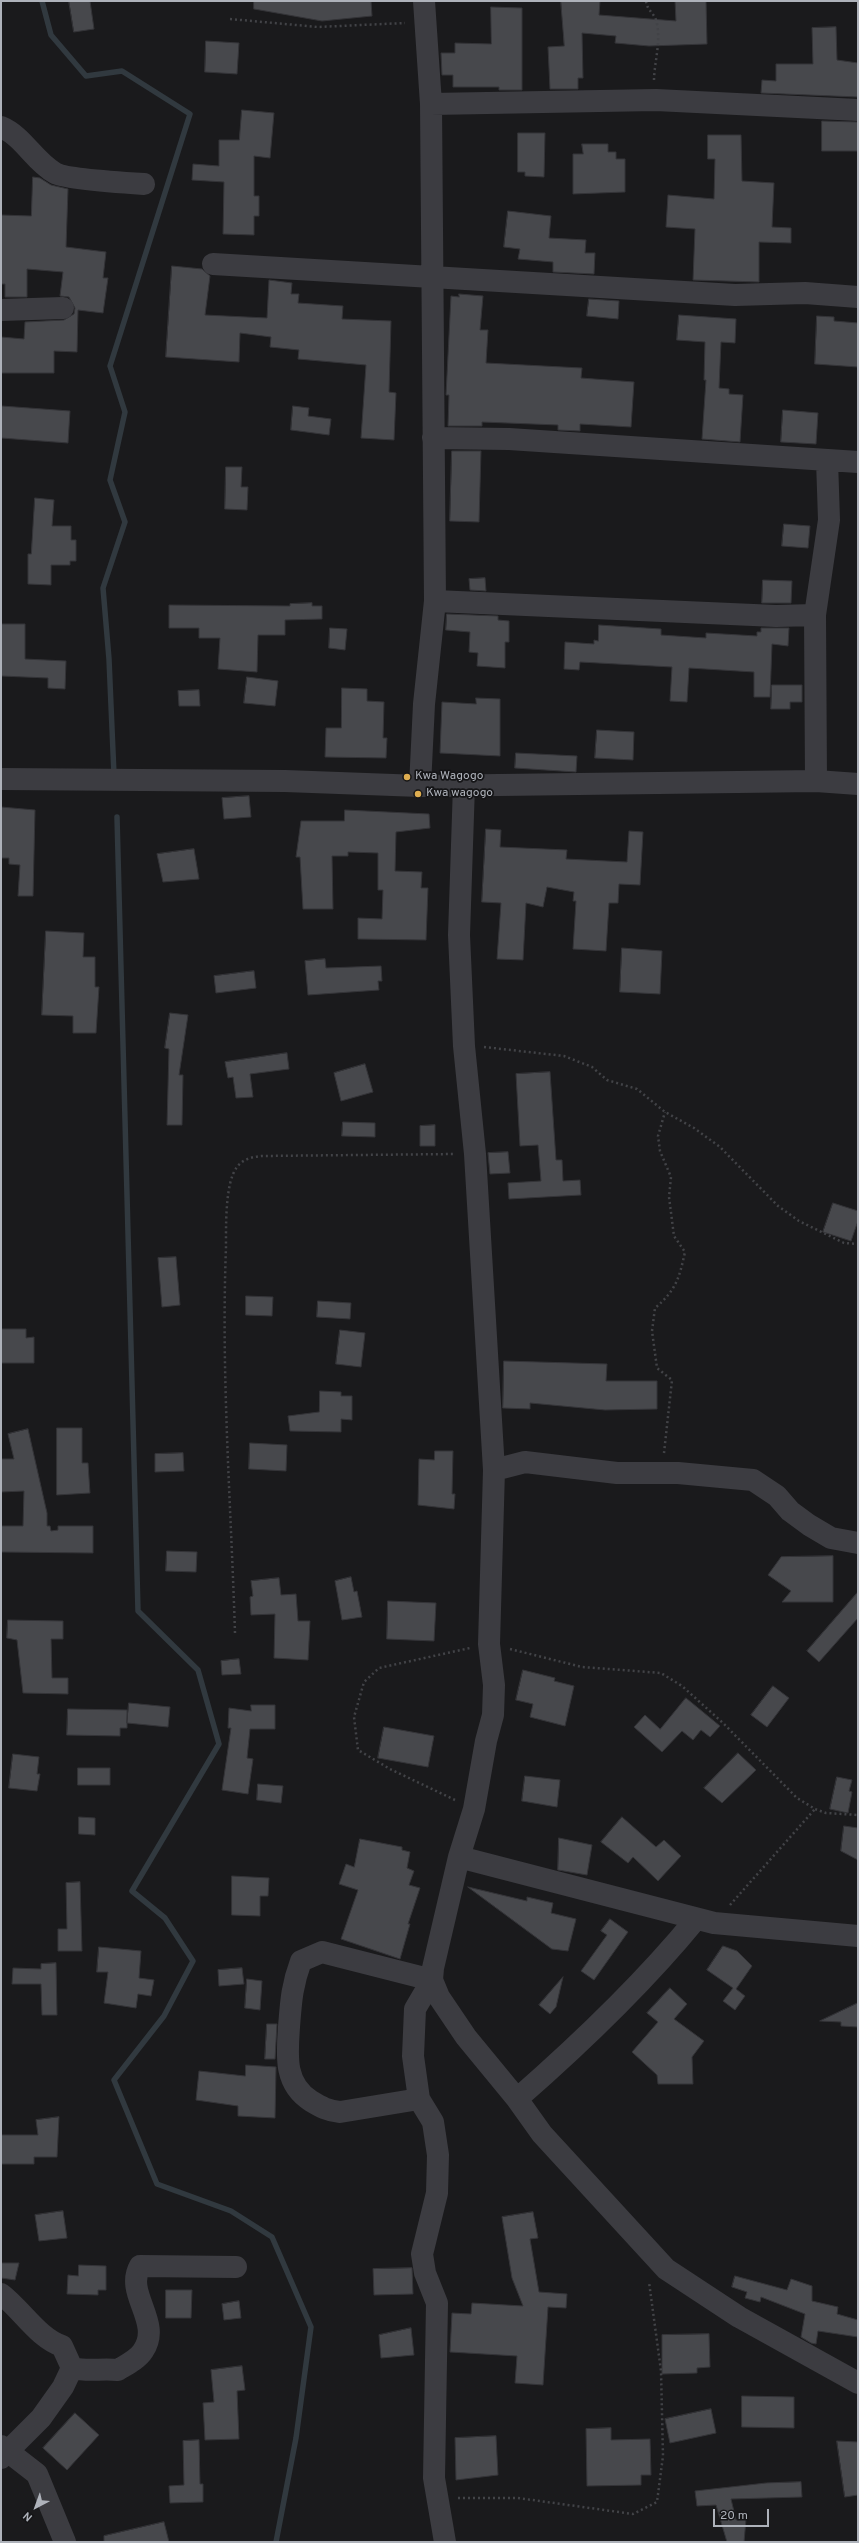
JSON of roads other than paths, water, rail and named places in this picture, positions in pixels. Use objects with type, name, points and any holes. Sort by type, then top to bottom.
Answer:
[{"type":"street","points":[[420,786],[424,704],[435,601],[431,278],[431,104],[424,12]]},
{"type":"street","points":[[431,104],[656,100],[858,110]]},
{"type":"street","points":[[1,127],[10,131],[35,157],[56,174],[144,184]]},
{"type":"street","points":[[213,264],[735,295],[805,293],[858,297]]},
{"type":"street","points":[[1,310],[63,308]]},
{"type":"street","points":[[433,438],[509,439],[858,462]]},
{"type":"street","points":[[816,781],[815,615],[828,520],[827,460]]},
{"type":"street","points":[[435,601],[776,616],[815,615]]},
{"type":"street","points":[[1,779],[285,781],[420,786],[816,781],[858,784]]},
{"type":"street","points":[[445,2542],[436,2500],[433,2459],[437,2303],[425,2273],[422,2254],[437,2193],[438,2155],[433,2122],[419,2099],[413,2056],[415,2009],[432,1980],[459,1857],[474,1809],[486,1741],[493,1715],[494,1685],[489,1644],[494,1470],[475,1154],[464,1046],[459,935],[464,785]]},
{"type":"street","points":[[494,1470],[525,1462],[617,1473],[662,1473],[753,1480],[777,1496],[790,1511],[808,1525],[831,1538],[858,1543]]},
{"type":"street","points":[[459,1857],[705,1921],[858,1936]]},
{"type":"street","points":[[517,2099],[585,2040],[668,1954],[705,1921]]},
{"type":"street","points":[[419,2099],[340,2112],[327,2110],[302,2095],[290,2077],[286,2059],[292,1988],[301,1961],[322,1952],[432,1980]]},
{"type":"street","points":[[432,1980],[439,1997],[466,2037],[517,2099],[542,2134],[666,2269],[739,2317],[858,2383]]},
{"type":"street","points":[[72,2368],[90,2372],[104,2368],[118,2370],[143,2351],[150,2329],[143,2303],[135,2288],[135,2276],[140,2266],[236,2267]]},
{"type":"street","points":[[1,2294],[16,2305],[49,2342],[62,2346],[72,2368],[63,2387],[41,2418],[3,2452],[37,2474],[65,2542]]},
{"type":"waterway","points":[[42,1],[51,35],[86,76],[122,71],[190,114],[110,366],[125,412],[110,480],[125,522],[103,588],[109,659],[114,775]]},
{"type":"waterway","points":[[117,817],[138,1611],[198,1670],[219,1744],[132,1891],[165,1918],[193,1961],[164,2016],[114,2080],[157,2184],[231,2211],[272,2237],[311,2327],[296,2438],[276,2542]]},
{"type":"place","name":"Kwa Wagogo","points":[[407,777]]},
{"type":"place","name":"Kwa wagogo","points":[[418,794]]}]
